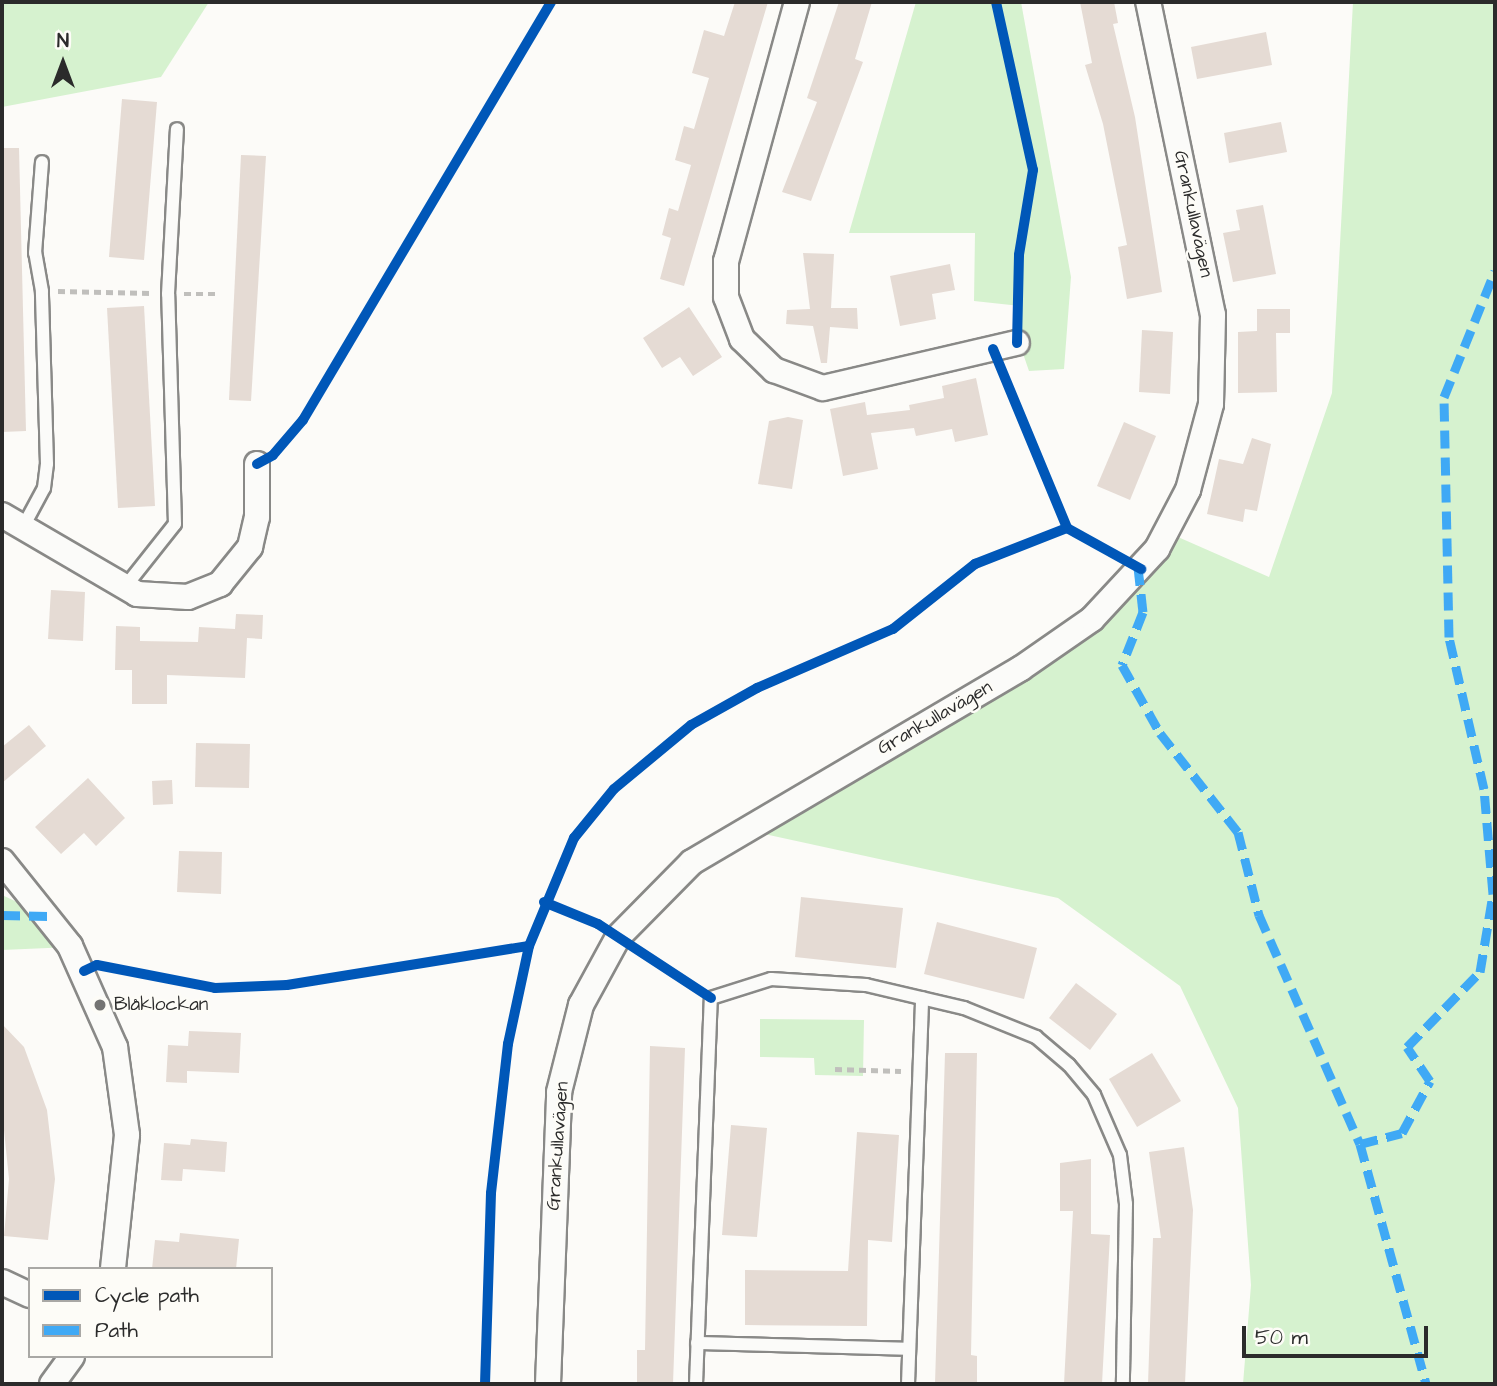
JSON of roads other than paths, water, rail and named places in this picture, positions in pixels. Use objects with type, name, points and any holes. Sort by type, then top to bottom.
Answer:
[{"type":"street","points":[[797,2],[726,261],[726,297],[742,339],[774,370],[823,387],[1017,343]]},
{"type":"street","name":"Grankullavägen","points":[[548,1384],[559,1092],[581,1005],[618,937],[692,862],[1020,669],[1092,619],[1157,549],[1188,490],[1211,404],[1213,315],[1148,2]]},
{"type":"street","points":[[2,515],[125,587],[155,598],[188,597],[220,584],[234,571],[255,533],[257,464]]},
{"type":"street","points":[[2,861],[69,946],[115,1047],[127,1135],[113,1267]]},
{"type":"street","points":[[2,1282],[28,1294]]},
{"type":"street","points":[[52,1384],[71,1358]]},
{"type":"lane","points":[[125,587],[176,524],[168,294],[177,130]]},
{"type":"lane","points":[[23,527],[44,488],[47,464],[42,291],[35,253],[42,162]]},
{"type":"lane","points":[[696,1384],[711,998],[771,978],[866,985],[1007,1022],[1036,1037],[1069,1065],[1106,1118],[1120,1155],[1126,1204],[1123,1384]]},
{"type":"lane","points":[[908,1384],[922,998]]},
{"type":"lane","points":[[697,1343],[909,1349]]},
{"type":"place","name":"Blåklockan","points":[[100,1005]]}]
